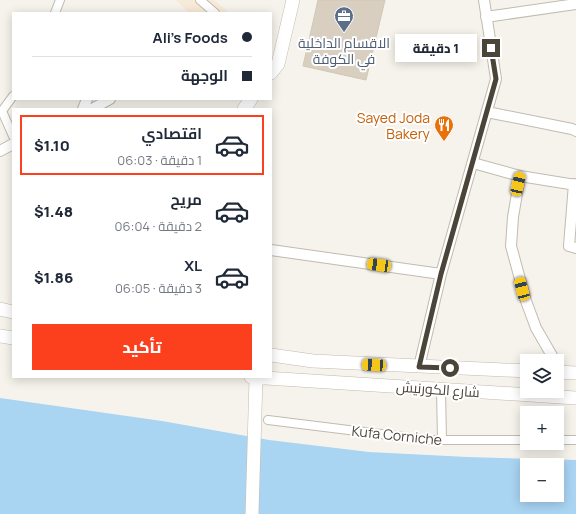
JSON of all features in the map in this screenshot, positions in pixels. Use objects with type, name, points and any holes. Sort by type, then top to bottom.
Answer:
[{"type":"street","points":[[55,12],[60,0]]},
{"type":"street","points":[[200,0],[213,12]]},
{"type":"street","points":[[272,69],[278,64],[293,0]]},
{"type":"street","points":[[419,367],[441,274],[496,79],[484,0]]},
{"type":"street","points":[[486,17],[576,4]]},
{"type":"street","points":[[12,97],[2,111],[12,134]]},
{"type":"street","points":[[94,108],[108,100]]},
{"type":"street","points":[[487,112],[572,129],[576,132]]},
{"type":"street","points":[[0,152],[12,145]]},
{"type":"street","points":[[473,163],[520,176],[575,184],[569,246],[576,248]]},
{"type":"street","points":[[520,176],[514,211],[512,246],[526,301],[536,328],[550,354]]},
{"type":"street","points":[[272,250],[441,274]]},
{"type":"street","points":[[0,309],[12,312]]},
{"type":"street","points":[[0,336],[12,338]]},
{"type":"street","name":"شارع الكورنيش","points":[[272,355],[314,361],[520,371]]},
{"type":"street","points":[[564,370],[576,373]]},
{"type":"street","points":[[252,514],[254,378]]},
{"type":"street","name":"شارع الكورنيش","points":[[270,378],[576,398]]},
{"type":"street","points":[[441,389],[442,440]]},
{"type":"street","name":"Kufa Corniche","points":[[268,420],[429,440],[520,440]]},
{"type":"street","points":[[564,440],[576,440]]},
{"type":"shaded area","points":[[176,0],[214,0],[228,12],[188,12]]},
{"type":"water","points":[[0,398],[162,421],[269,440],[369,452],[520,458],[520,502],[564,502],[564,460],[576,460],[576,514],[0,514]]},
{"type":"building","name":"الاقسام الداخلية في الكوفة","points":[[318,0],[385,0],[366,80],[303,66]]},
{"type":"place","name":"الاقسام الداخلية في الكوفة","points":[[344,33]]},
{"type":"place","name":"Sayed Joda Bakery","points":[[444,142]]},
{"type":"route","points":[[450,368],[419,367],[441,274],[496,79],[491,48]]}]
